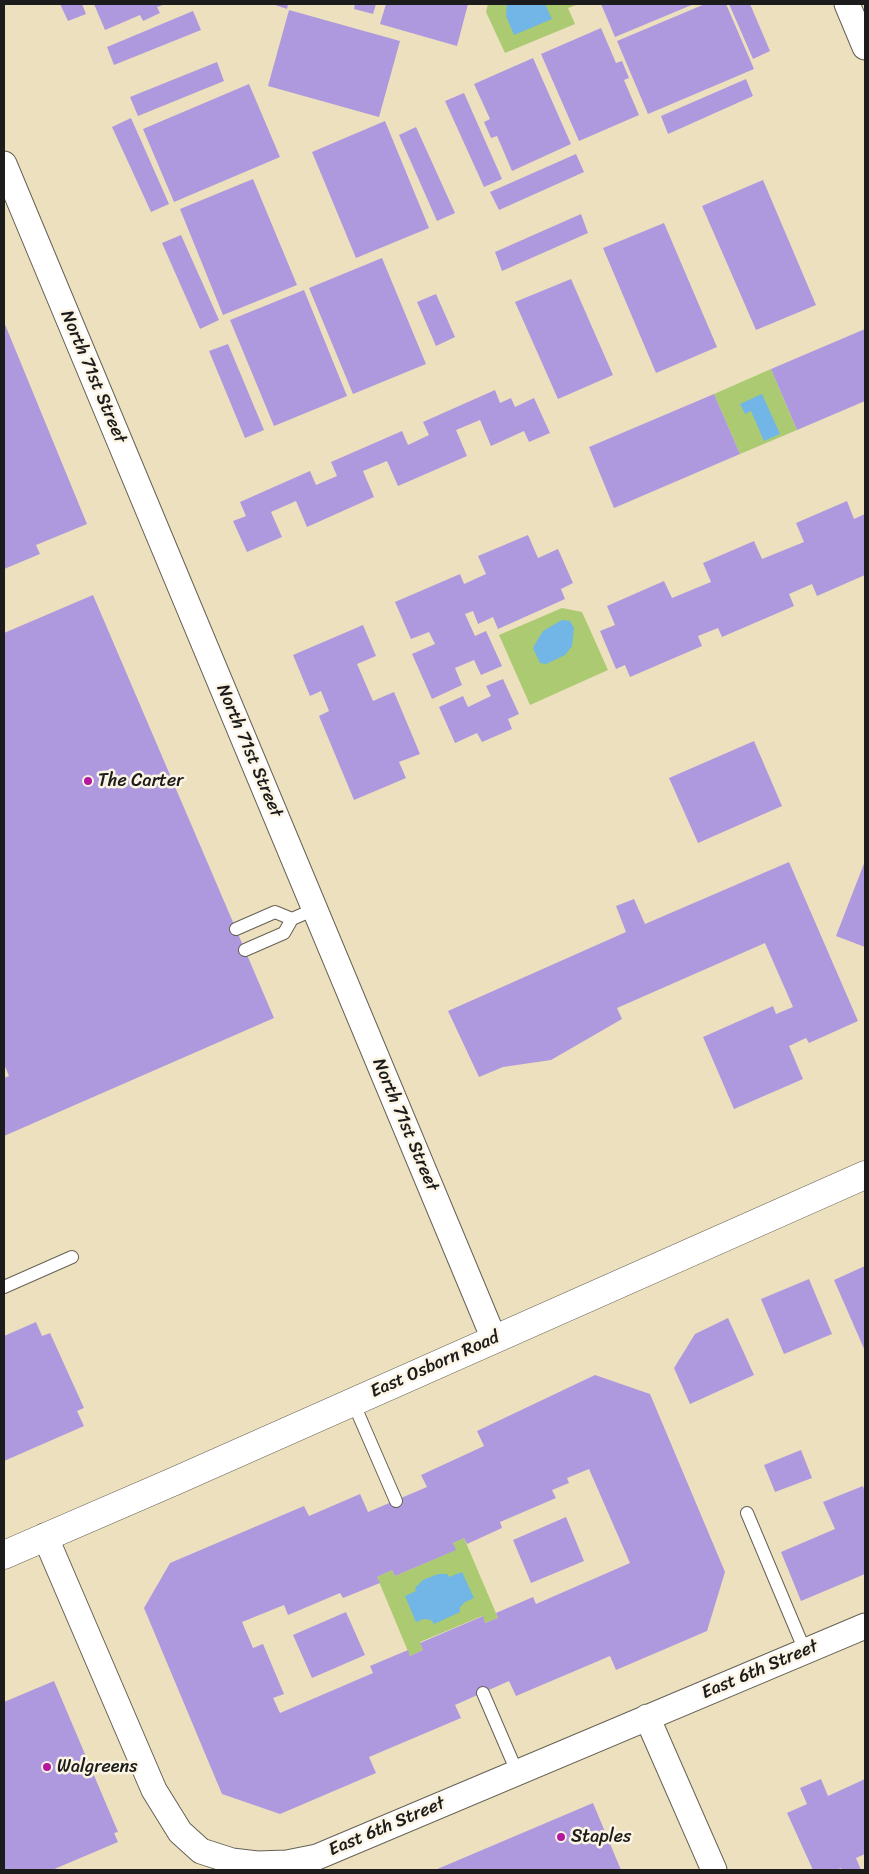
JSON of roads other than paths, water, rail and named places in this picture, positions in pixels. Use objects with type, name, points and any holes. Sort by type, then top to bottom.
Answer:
[{"type":"main road","name":"East Osborn Road","points":[[4,1555],[865,1175]]},
{"type":"street","points":[[847,4],[865,47]]},
{"type":"street","name":"North 71st Street","points":[[7,179],[303,914],[494,1338]]},
{"type":"street","name":"East 6th Street","points":[[45,1536],[154,1790],[180,1832],[200,1851],[232,1861],[257,1864],[287,1863],[317,1857],[647,1716],[865,1626]]},
{"type":"street","points":[[647,1716],[714,1870]]},
{"type":"lane","points":[[236,929],[276,912],[303,914]]},
{"type":"lane","points":[[245,950],[284,933],[303,914]]},
{"type":"lane","points":[[4,1287],[72,1257]]},
{"type":"lane","points":[[352,1402],[396,1500]]},
{"type":"lane","points":[[747,1513],[806,1651]]},
{"type":"lane","points":[[483,1693],[517,1772]]},
{"type":"water","points":[[507,4],[545,4],[552,19],[514,35],[506,16]]},
{"type":"water","points":[[762,394],[780,434],[764,441],[751,411],[745,414],[740,404]]},
{"type":"water","points":[[562,620],[570,621],[574,628],[572,646],[565,655],[546,664],[540,663],[533,648],[543,631]]},
{"type":"water","points":[[462,1572],[474,1598],[465,1602],[460,1607],[460,1612],[434,1624],[431,1620],[424,1619],[416,1622],[405,1596],[416,1591],[415,1588],[423,1580],[438,1574],[447,1574],[449,1577]]},
{"type":"place","name":"The Carter","points":[[88,781]]},
{"type":"place","name":"Walgreens","points":[[47,1767]]},
{"type":"place","name":"Staples","points":[[561,1837]]}]
